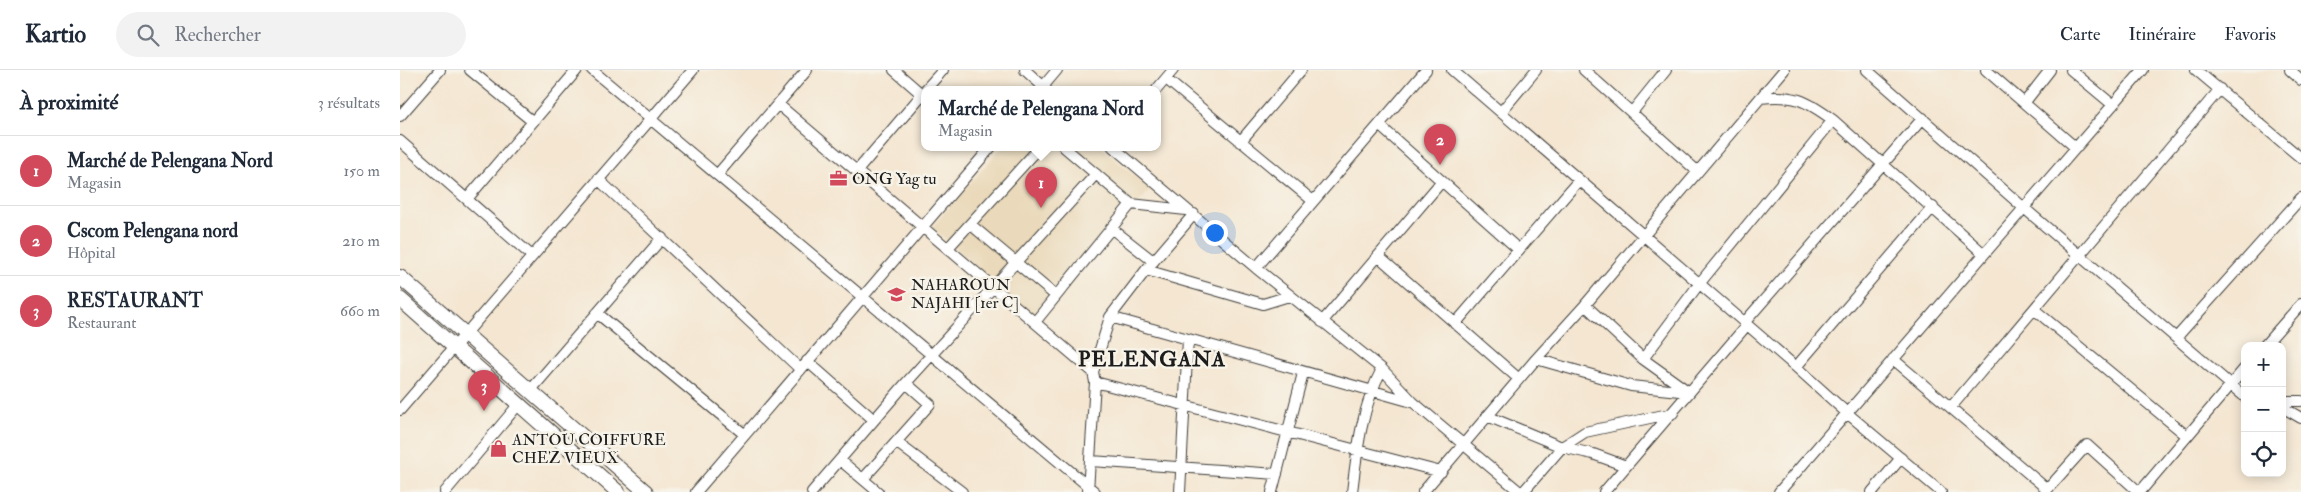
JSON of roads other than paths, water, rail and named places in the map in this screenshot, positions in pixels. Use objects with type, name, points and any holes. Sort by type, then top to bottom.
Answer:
[{"type":"highway","points":[[400,278],[646,492]]},
{"type":"highway","points":[[400,299],[618,492]]},
{"type":"street","points":[[400,116],[440,70]]},
{"type":"street","points":[[470,70],[532,121]]},
{"type":"street","points":[[467,199],[577,70]]},
{"type":"street","points":[[592,70],[1091,490]]},
{"type":"street","points":[[400,410],[463,334],[693,70]]},
{"type":"street","points":[[717,175],[808,70]]},
{"type":"street","points":[[894,70],[921,91]]},
{"type":"street","points":[[930,86],[943,70]]},
{"type":"street","points":[[1025,70],[1042,86]]},
{"type":"street","points":[[1045,86],[1057,70]]},
{"type":"street","points":[[1160,86],[1173,70]]},
{"type":"street","points":[[1240,142],[1301,70]]},
{"type":"street","points":[[1256,268],[1426,70]]},
{"type":"street","points":[[1452,70],[1847,413],[1941,492]]},
{"type":"street","points":[[1501,112],[1536,70]]},
{"type":"street","points":[[1584,70],[1633,111],[1697,170]]},
{"type":"street","points":[[1633,111],[1666,70]]},
{"type":"street","points":[[1422,492],[1585,305],[1697,170],[1784,70]]},
{"type":"street","points":[[1986,70],[2076,148]]},
{"type":"street","points":[[2025,102],[2050,70]]},
{"type":"street","points":[[2071,70],[2113,105]]},
{"type":"street","points":[[1779,492],[2143,70]]},
{"type":"street","points":[[2196,70],[2301,158]]},
{"type":"street","points":[[2290,70],[2301,80]]},
{"type":"street","points":[[1872,71],[2024,208],[2241,394]]},
{"type":"street","points":[[1166,79],[1313,201]]},
{"type":"street","points":[[1952,406],[2220,89]]},
{"type":"street","points":[[1760,98],[1782,95],[1798,98],[1834,120],[1984,254]]},
{"type":"street","points":[[857,171],[921,96]]},
{"type":"street","points":[[779,105],[1035,322],[1094,377],[1185,406],[1441,472]]},
{"type":"street","points":[[1604,492],[1923,118]]},
{"type":"street","points":[[1643,359],[1699,284],[1834,120]]},
{"type":"street","points":[[1379,125],[1519,250]]},
{"type":"street","points":[[400,141],[532,256]]},
{"type":"street","points":[[696,492],[923,227],[985,151]]},
{"type":"street","points":[[948,248],[1036,151]]},
{"type":"street","points":[[1069,151],[1131,204],[1190,212]]},
{"type":"street","points":[[1118,151],[1289,296],[1382,369],[1413,402],[1521,492],[1562,448],[1585,432],[1673,413]]},
{"type":"street","points":[[812,492],[906,383],[1096,174]]},
{"type":"street","points":[[598,179],[804,365],[874,420]]},
{"type":"street","points":[[1455,324],[1580,180]]},
{"type":"street","points":[[1322,322],[1442,181]]},
{"type":"street","points":[[2176,338],[2301,198]]},
{"type":"street","points":[[1035,322],[1131,204]]},
{"type":"street","points":[[1796,367],[1933,207]]},
{"type":"street","points":[[1091,490],[1090,461],[1094,377],[1110,317],[1190,212]]},
{"type":"street","points":[[970,224],[1056,296]]},
{"type":"street","points":[[1111,228],[1154,261]]},
{"type":"street","points":[[530,391],[662,238]]},
{"type":"street","points":[[1378,256],[1519,379]]},
{"type":"street","points":[[1146,270],[1263,304],[1289,296]]},
{"type":"street","points":[[2268,342],[2301,304]]},
{"type":"street","points":[[1585,305],[1643,359],[1689,392]]},
{"type":"street","points":[[2035,310],[2187,436]]},
{"type":"street","points":[[597,313],[744,434]]},
{"type":"street","points":[[1110,317],[1304,373],[1413,402]]},
{"type":"street","points":[[1180,492],[1188,340]]},
{"type":"street","points":[[1536,359],[1631,386],[1689,392]]},
{"type":"street","points":[[1893,359],[1952,406],[2046,490],[2087,445],[2140,492],[2241,373]]},
{"type":"street","points":[[1352,492],[1357,450],[1370,390],[1382,369]]},
{"type":"street","points":[[1272,492],[1304,373]]},
{"type":"street","points":[[863,479],[930,404],[906,383]]},
{"type":"street","points":[[2286,401],[2301,401]]},
{"type":"street","points":[[459,492],[448,488],[518,405]]},
{"type":"street","points":[[2286,409],[2301,418]]},
{"type":"street","points":[[1487,416],[1562,448],[1593,454],[1626,466]]},
{"type":"street","points":[[896,442],[962,492]]},
{"type":"street","points":[[1872,492],[1901,458]]},
{"type":"street","points":[[840,460],[878,492]]},
{"type":"street","points":[[1090,461],[1276,474]]},
{"type":"place","name":"Cscom Pelengana nord","points":[[1440,165]]},
{"type":"place","name":"ONG Yag tu","points":[[838,179]]},
{"type":"place","name":"Marché de Pelengana Nord","points":[[1041,208]]},
{"type":"place","name":"NAHAROUN NAJAHI [1er C]","points":[[897,294]]},
{"type":"place","name":"RESTAURANT","points":[[484,411]]},
{"type":"place","name":"ANTOU COIFFURE CHEZ VIEUX","points":[[498,449]]},
{"type":"district","name":"PELENGANA","points":[[1152,359]]}]
